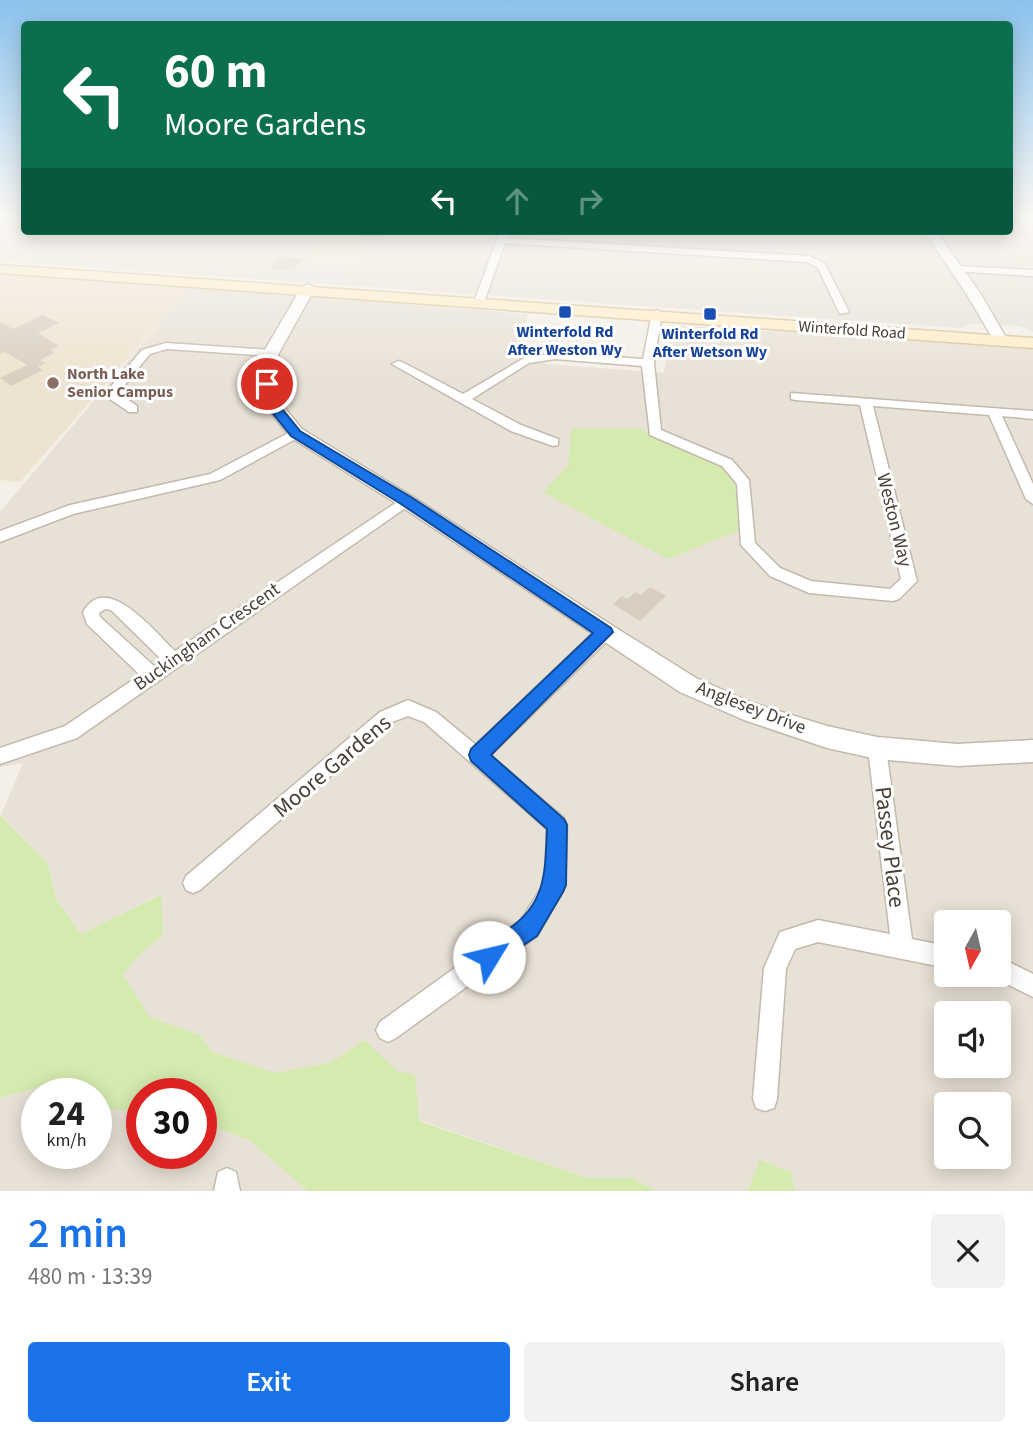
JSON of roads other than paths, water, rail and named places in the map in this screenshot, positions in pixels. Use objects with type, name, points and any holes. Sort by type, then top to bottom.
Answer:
[{"type":"main road","name":"Winterfold Road","points":[[89,274],[1033,341]]},
{"type":"street","points":[[478,302],[489,274]]},
{"type":"street","points":[[826,274],[844,312]]},
{"type":"street","points":[[960,274],[973,293],[984,300],[1007,339]]},
{"type":"street","name":"Anglesey Drive","points":[[312,290],[303,311],[294,316],[271,353],[266,369],[268,399],[296,433],[406,501],[605,632],[688,685],[744,710],[827,737],[877,748],[957,755],[1033,751]]},
{"type":"street","name":"Weston Way","points":[[652,314],[654,340],[650,345],[648,363],[655,432],[727,463],[744,483],[748,545],[775,572],[810,587],[893,596],[909,582],[866,403]]},
{"type":"street","points":[[133,409],[111,394],[146,352],[166,345],[271,353]]},
{"type":"street","points":[[463,399],[526,359],[555,356],[648,363]]},
{"type":"street","points":[[398,364],[516,428],[553,442]]},
{"type":"street","points":[[795,396],[1033,415]]},
{"type":"street","points":[[994,413],[1033,499]]},
{"type":"street","points":[[0,535],[70,510],[215,477],[296,433]]},
{"type":"street","name":"Buckingham Crescent","points":[[0,756],[71,732],[406,501]]},
{"type":"street","points":[[152,675],[93,620],[91,612],[97,605],[109,602],[116,605],[173,660]]},
{"type":"street","points":[[478,755],[605,632]]},
{"type":"street","name":"Moore Gardens","points":[[193,883],[386,717],[408,708],[430,717],[478,755],[557,825],[555,885],[529,928],[388,1030]]},
{"type":"street","name":"Passey Place","points":[[877,748],[902,947]]},
{"type":"street","points":[[765,1099],[775,968],[788,940],[818,931],[934,954]]},
{"type":"street","points":[[1012,975],[1033,986]]},
{"type":"place","name":"Winterfold Rd After Weston Wy","points":[[565,312]]},
{"type":"place","name":"Winterfold Rd After Wetson Wy","points":[[710,314]]},
{"type":"place","name":"North Lake Senior Campus","points":[[53,383]]}]
